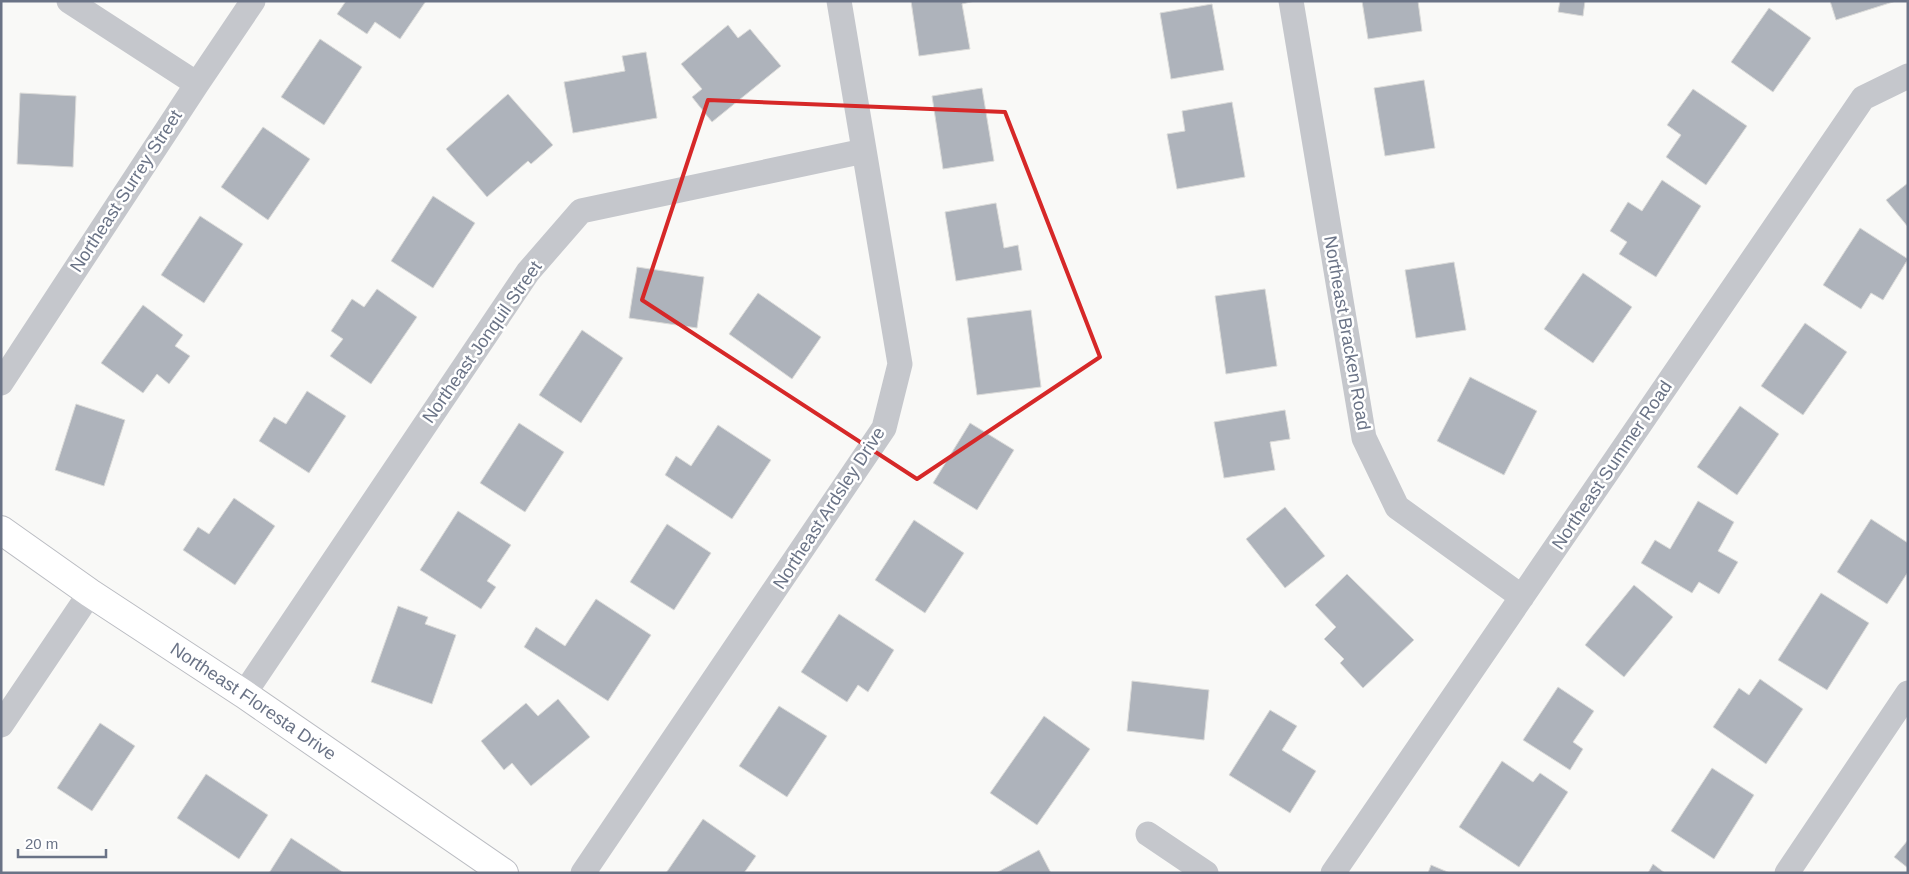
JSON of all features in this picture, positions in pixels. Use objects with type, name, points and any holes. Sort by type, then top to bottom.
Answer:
[{"type":"street","points":[[69,1],[197,84]]},
{"type":"street","name":"Northeast Surrey Street","points":[[1,382],[253,1]]},
{"type":"street","name":"Northeast Ardsley Drive","points":[[583,873],[884,428],[900,364],[839,1]]},
{"type":"street","name":"Northeast Bracken Road","points":[[1291,1],[1364,438],[1396,508],[1522,597]]},
{"type":"street","name":"Northeast Summer Road","points":[[1333,873],[1863,98],[1908,76]]},
{"type":"street","name":"Northeast Jonquil Street","points":[[244,694],[528,272],[581,211],[864,151]]},
{"type":"street","name":"Northeast Floresta Drive","points":[[1,530],[90,593],[244,694],[504,873]]},
{"type":"street","points":[[1,725],[90,593]]},
{"type":"street","points":[[1788,873],[1908,693]]},
{"type":"street","points":[[1148,834],[1206,873]]},
{"type":"highlighted area","points":[[708,100],[1005,112],[1100,357],[917,479],[642,300]]},
{"type":"building","points":[[346,1],[426,1],[400,39],[375,22],[367,34],[337,14]]},
{"type":"building","points":[[911,1],[975,1],[962,4],[970,49],[919,56]]},
{"type":"building","points":[[1362,1],[1418,1],[1422,31],[1368,39]]},
{"type":"building","points":[[1560,1],[1585,1],[1583,16],[1558,12]]},
{"type":"building","points":[[1830,1],[1896,1],[1836,20]]},
{"type":"building","points":[[1212,4],[1224,70],[1171,79],[1160,13]]},
{"type":"building","points":[[1769,8],[1811,38],[1773,92],[1731,62]]},
{"type":"building","points":[[728,25],[738,38],[750,29],[781,66],[712,122],[692,97],[702,89],[681,64]]},
{"type":"building","points":[[320,39],[362,67],[324,125],[281,97]]},
{"type":"building","points":[[646,52],[657,118],[573,133],[564,82],[625,71],[622,56]]},
{"type":"building","points":[[1424,80],[1435,148],[1385,156],[1374,88]]},
{"type":"building","points":[[982,88],[994,161],[943,169],[932,96]]},
{"type":"building","points":[[1693,89],[1747,126],[1706,185],[1666,157],[1681,135],[1667,125]]},
{"type":"building","points":[[20,93],[76,96],[73,167],[17,164]]},
{"type":"building","points":[[508,94],[553,145],[531,164],[528,161],[487,197],[446,149]]},
{"type":"building","points":[[1232,102],[1245,177],[1177,189],[1167,134],[1185,131],[1182,111]]},
{"type":"building","points":[[263,127],[310,159],[268,220],[221,187]]},
{"type":"building","points":[[1662,180],[1701,206],[1656,277],[1619,254],[1627,242],[1610,231],[1628,202],[1642,211]]},
{"type":"building","points":[[1908,183],[1908,227],[1886,200]]},
{"type":"building","points":[[433,196],[475,223],[433,288],[391,261]]},
{"type":"building","points":[[996,203],[1004,248],[1018,245],[1022,270],[956,281],[945,212]]},
{"type":"building","points":[[200,216],[243,244],[204,303],[161,275]]},
{"type":"building","points":[[1860,228],[1908,259],[1883,300],[1871,293],[1861,309],[1823,285]]},
{"type":"building","points":[[1454,262],[1466,330],[1416,338],[1405,270]]},
{"type":"building","points":[[637,267],[704,277],[697,328],[629,318]]},
{"type":"building","points":[[1583,273],[1632,307],[1593,363],[1544,329]]},
{"type":"building","points":[[377,289],[417,317],[371,384],[330,356],[343,339],[331,331],[352,299],[364,307]]},
{"type":"building","points":[[1265,289],[1277,366],[1226,374],[1215,296]]},
{"type":"building","points":[[758,293],[821,337],[792,379],[729,334]]},
{"type":"building","points":[[143,305],[183,335],[175,346],[190,356],[169,384],[157,374],[143,393],[101,363]]},
{"type":"building","points":[[1031,310],[1041,387],[977,395],[967,318]]},
{"type":"building","points":[[1805,323],[1847,352],[1803,415],[1761,386]]},
{"type":"building","points":[[582,330],[623,358],[581,423],[539,395]]},
{"type":"building","points":[[1470,377],[1537,411],[1504,475],[1437,441]]},
{"type":"building","points":[[307,391],[346,416],[309,473],[259,441],[274,417],[286,424]]},
{"type":"building","points":[[76,404],[125,420],[104,486],[55,470]]},
{"type":"building","points":[[1740,406],[1779,434],[1737,495],[1697,467]]},
{"type":"building","points":[[1285,410],[1290,439],[1270,442],[1275,470],[1224,478],[1214,422]]},
{"type":"building","points":[[519,423],[564,452],[525,512],[480,483]]},
{"type":"building","points":[[970,423],[1014,450],[977,510],[933,483]]},
{"type":"building","points":[[718,425],[771,460],[732,519],[665,475],[676,456],[691,466]]},
{"type":"building","points":[[234,498],[275,526],[235,585],[183,550],[198,527],[209,534]]},
{"type":"building","points":[[1698,501],[1734,522],[1718,551],[1738,562],[1719,594],[1699,582],[1692,593],[1641,563],[1655,540],[1670,549]]},
{"type":"building","points":[[1285,507],[1325,556],[1285,588],[1246,539]]},
{"type":"building","points":[[458,511],[511,545],[487,581],[496,587],[481,609],[420,570]]},
{"type":"building","points":[[1871,519],[1908,543],[1908,572],[1887,604],[1837,572]]},
{"type":"building","points":[[914,520],[964,553],[925,613],[875,580]]},
{"type":"building","points":[[667,524],[711,553],[674,610],[630,582]]},
{"type":"building","points":[[1347,574],[1414,640],[1363,688],[1340,663],[1344,659],[1324,639],[1336,627],[1315,605]]},
{"type":"building","points":[[1634,585],[1673,617],[1624,677],[1585,645]]},
{"type":"building","points":[[1821,593],[1869,623],[1827,690],[1778,660]]},
{"type":"building","points":[[596,599],[651,635],[608,701],[524,647],[536,627],[565,646]]},
{"type":"building","points":[[398,606],[428,617],[425,624],[456,635],[432,704],[371,682]]},
{"type":"building","points":[[839,614],[894,650],[868,692],[858,685],[847,702],[801,672]]},
{"type":"building","points":[[1760,679],[1803,709],[1766,764],[1713,727],[1739,688],[1749,695]]},
{"type":"building","points":[[1132,681],[1209,690],[1204,740],[1127,731]]},
{"type":"building","points":[[1558,687],[1594,711],[1573,742],[1583,749],[1570,770],[1523,740]]},
{"type":"building","points":[[558,699],[590,737],[531,786],[512,763],[504,770],[481,741],[526,703],[538,716]]},
{"type":"building","points":[[779,706],[827,736],[787,797],[739,766]]},
{"type":"building","points":[[1270,710],[1297,726],[1282,750],[1316,771],[1290,813],[1229,775]]},
{"type":"building","points":[[1044,716],[1090,749],[1037,825],[990,793]]},
{"type":"building","points":[[100,723],[135,746],[92,811],[57,788]]},
{"type":"building","points":[[1502,761],[1533,782],[1540,773],[1568,792],[1519,867],[1459,827]]},
{"type":"building","points":[[1712,768],[1754,795],[1714,859],[1671,831]]},
{"type":"building","points":[[206,774],[268,815],[239,859],[177,818]]},
{"type":"building","points":[[703,819],[756,856],[744,873],[666,873]]},
{"type":"building","points":[[291,838],[344,873],[269,873]]},
{"type":"building","points":[[1908,840],[1908,868],[1894,857]]},
{"type":"building","points":[[1039,850],[1051,873],[996,873]]},
{"type":"building","points":[[1653,864],[1665,873],[1648,873]]},
{"type":"building","points":[[1431,865],[1450,873],[1428,873]]}]
